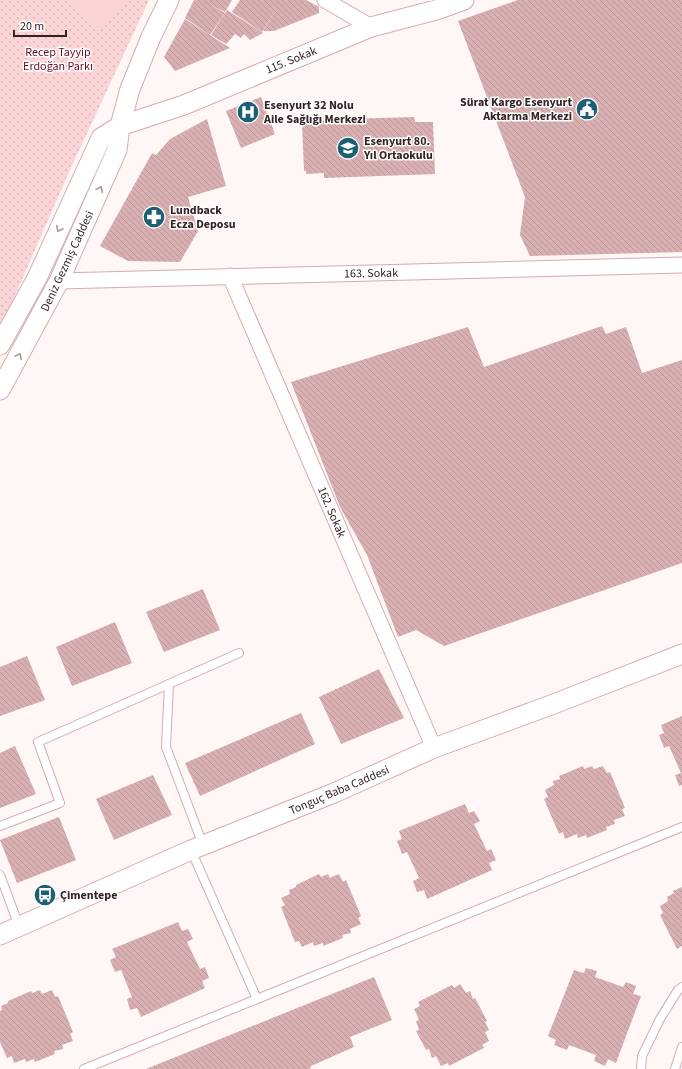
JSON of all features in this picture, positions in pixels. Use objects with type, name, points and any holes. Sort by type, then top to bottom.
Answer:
[{"type":"street","name":"Deniz Gezmiş Caddesi","points":[[0,390],[59,281],[117,150],[120,126],[130,89],[151,37],[169,0]]},
{"type":"street","points":[[325,0],[371,27]]},
{"type":"street","name":"115. Sokak","points":[[120,126],[184,105],[371,27],[436,10],[464,0]]},
{"type":"street","name":"Deniz Gezmiş Caddesi","points":[[0,345],[37,278],[100,138],[120,126]]},
{"type":"street","name":"163. Sokak","points":[[59,281],[682,265]]},
{"type":"street","name":"162. Sokak","points":[[230,276],[434,748]]},
{"type":"street","name":"Tonguç Baba Caddesi","points":[[0,935],[197,848],[334,793],[434,748],[551,705],[682,654]]},
{"type":"lane","points":[[0,826],[60,803],[38,742],[239,653]]},
{"type":"lane","points":[[169,684],[166,747],[197,848],[258,999]]},
{"type":"lane","points":[[84,1069],[682,826]]},
{"type":"lane","points":[[0,875],[19,926]]},
{"type":"lane","points":[[641,1069],[642,1056],[660,1019],[678,990],[682,987]]},
{"type":"lane","points":[[675,1069],[682,1047]]},
{"type":"green space","name":"Recep Tayyip Erdoğan Parkı","points":[[0,0],[149,0],[69,172],[6,316],[0,325]]},
{"type":"green space","points":[[65,0],[124,0],[102,30]]},
{"type":"building","points":[[194,0],[232,0],[225,12],[211,5],[225,13],[210,35],[185,18]]},
{"type":"building","points":[[240,0],[306,0],[319,7],[319,13],[274,31],[263,31],[278,6],[262,32],[232,12]]},
{"type":"building","name":"Sürat Kargo Esenyurt Aktarma Merkezi","points":[[518,0],[682,0],[682,252],[530,256],[520,235],[525,197],[458,21]]},
{"type":"building","points":[[227,10],[263,33],[250,40],[244,34],[241,38],[235,34],[226,44],[211,35]]},
{"type":"building","points":[[185,19],[230,48],[175,71],[164,57]]},
{"type":"building","points":[[261,97],[275,134],[241,148],[226,111]]},
{"type":"building","points":[[414,117],[415,122],[433,122],[435,174],[324,178],[324,173],[306,174],[306,171],[304,171],[302,123],[313,123],[312,120]]},
{"type":"building","points":[[207,119],[226,186],[188,197],[198,231],[180,262],[128,261],[100,246],[152,153],[156,155],[170,139]]},
{"type":"building","points":[[602,326],[606,334],[626,327],[642,373],[682,360],[682,563],[444,646],[416,630],[398,637],[367,555],[340,507],[291,382],[468,327],[484,367]]},
{"type":"building","points":[[203,589],[220,630],[164,652],[146,612]]},
{"type":"building","points":[[115,622],[132,663],[72,686],[56,647]]},
{"type":"building","points":[[27,656],[45,700],[0,716],[0,667]]},
{"type":"building","points":[[379,669],[404,718],[341,744],[319,697]]},
{"type":"building","points":[[301,713],[315,744],[200,796],[185,763]]},
{"type":"building","points":[[682,716],[682,785],[679,786],[675,775],[681,773],[669,746],[664,748],[659,735],[664,733],[661,725]]},
{"type":"building","points":[[15,746],[36,794],[0,808],[0,753]]},
{"type":"building","points":[[583,766],[584,769],[592,766],[594,769],[603,766],[607,773],[610,772],[625,808],[622,809],[625,816],[614,820],[615,824],[606,827],[607,830],[587,838],[586,835],[578,838],[577,834],[565,839],[563,832],[559,834],[544,799],[548,797],[545,790],[554,785],[553,781],[560,779],[559,776]]},
{"type":"building","points":[[153,775],[172,815],[114,840],[96,799]]},
{"type":"building","points":[[465,804],[469,813],[474,811],[480,821],[474,824],[487,851],[491,849],[496,860],[489,863],[492,870],[427,899],[424,890],[417,892],[413,881],[419,878],[407,852],[402,854],[397,841],[402,839],[399,831]]},
{"type":"building","points":[[59,817],[76,860],[17,883],[0,840]]},
{"type":"building","points":[[319,874],[321,877],[328,874],[330,878],[339,874],[343,882],[346,880],[361,916],[358,918],[361,924],[350,929],[351,933],[342,935],[343,938],[323,946],[323,943],[314,946],[313,942],[302,947],[299,941],[295,942],[281,907],[285,905],[281,898],[290,894],[289,890],[296,887],[296,885]]},
{"type":"building","points":[[682,887],[682,946],[677,949],[660,915],[663,913],[660,906],[668,901],[667,897],[674,893],[673,891]]},
{"type":"building","points":[[178,922],[182,931],[188,929],[193,939],[187,942],[200,969],[205,967],[209,978],[202,981],[205,988],[141,1017],[137,1008],[130,1010],[127,999],[132,997],[121,970],[115,972],[110,960],[116,957],[112,949]]},
{"type":"building","points":[[586,968],[597,971],[595,977],[623,987],[626,982],[636,986],[633,994],[641,996],[616,1063],[608,1059],[605,1066],[594,1061],[596,1055],[569,1045],[567,1050],[554,1045],[556,1040],[548,1036],[574,970],[584,973]]},
{"type":"building","points":[[374,977],[392,1020],[350,1037],[354,1047],[311,1066],[310,1069],[146,1069]]},
{"type":"building","points":[[460,984],[466,993],[470,991],[473,999],[475,998],[487,1021],[485,1022],[489,1030],[485,1032],[489,1041],[482,1045],[484,1048],[449,1066],[448,1063],[441,1066],[436,1056],[432,1058],[429,1049],[426,1050],[416,1031],[419,1030],[416,1021],[419,1020],[414,1009],[420,1006],[418,1002],[452,985],[454,988]]},
{"type":"building","points":[[40,990],[42,994],[52,990],[55,997],[58,996],[73,1032],[70,1034],[73,1041],[62,1045],[63,1049],[54,1051],[55,1054],[35,1062],[34,1059],[26,1062],[25,1059],[14,1063],[12,1056],[7,1058],[0,1042],[1,1006],[8,1003],[8,1001],[31,991],[32,993]]},
{"type":"place","name":"Sürat Kargo Esenyurt Aktarma Merkezi","points":[[587,109]]},
{"type":"place","name":"Esenyurt 32 Nolu Aile Sağlığı Merkezi","points":[[248,112]]},
{"type":"place","name":"Esenyurt 80. Yıl Ortaokulu","points":[[348,148]]},
{"type":"place","name":"Lundback Ecza Deposu","points":[[154,217]]},
{"type":"place","name":"Çimentepe","points":[[45,895]]}]
